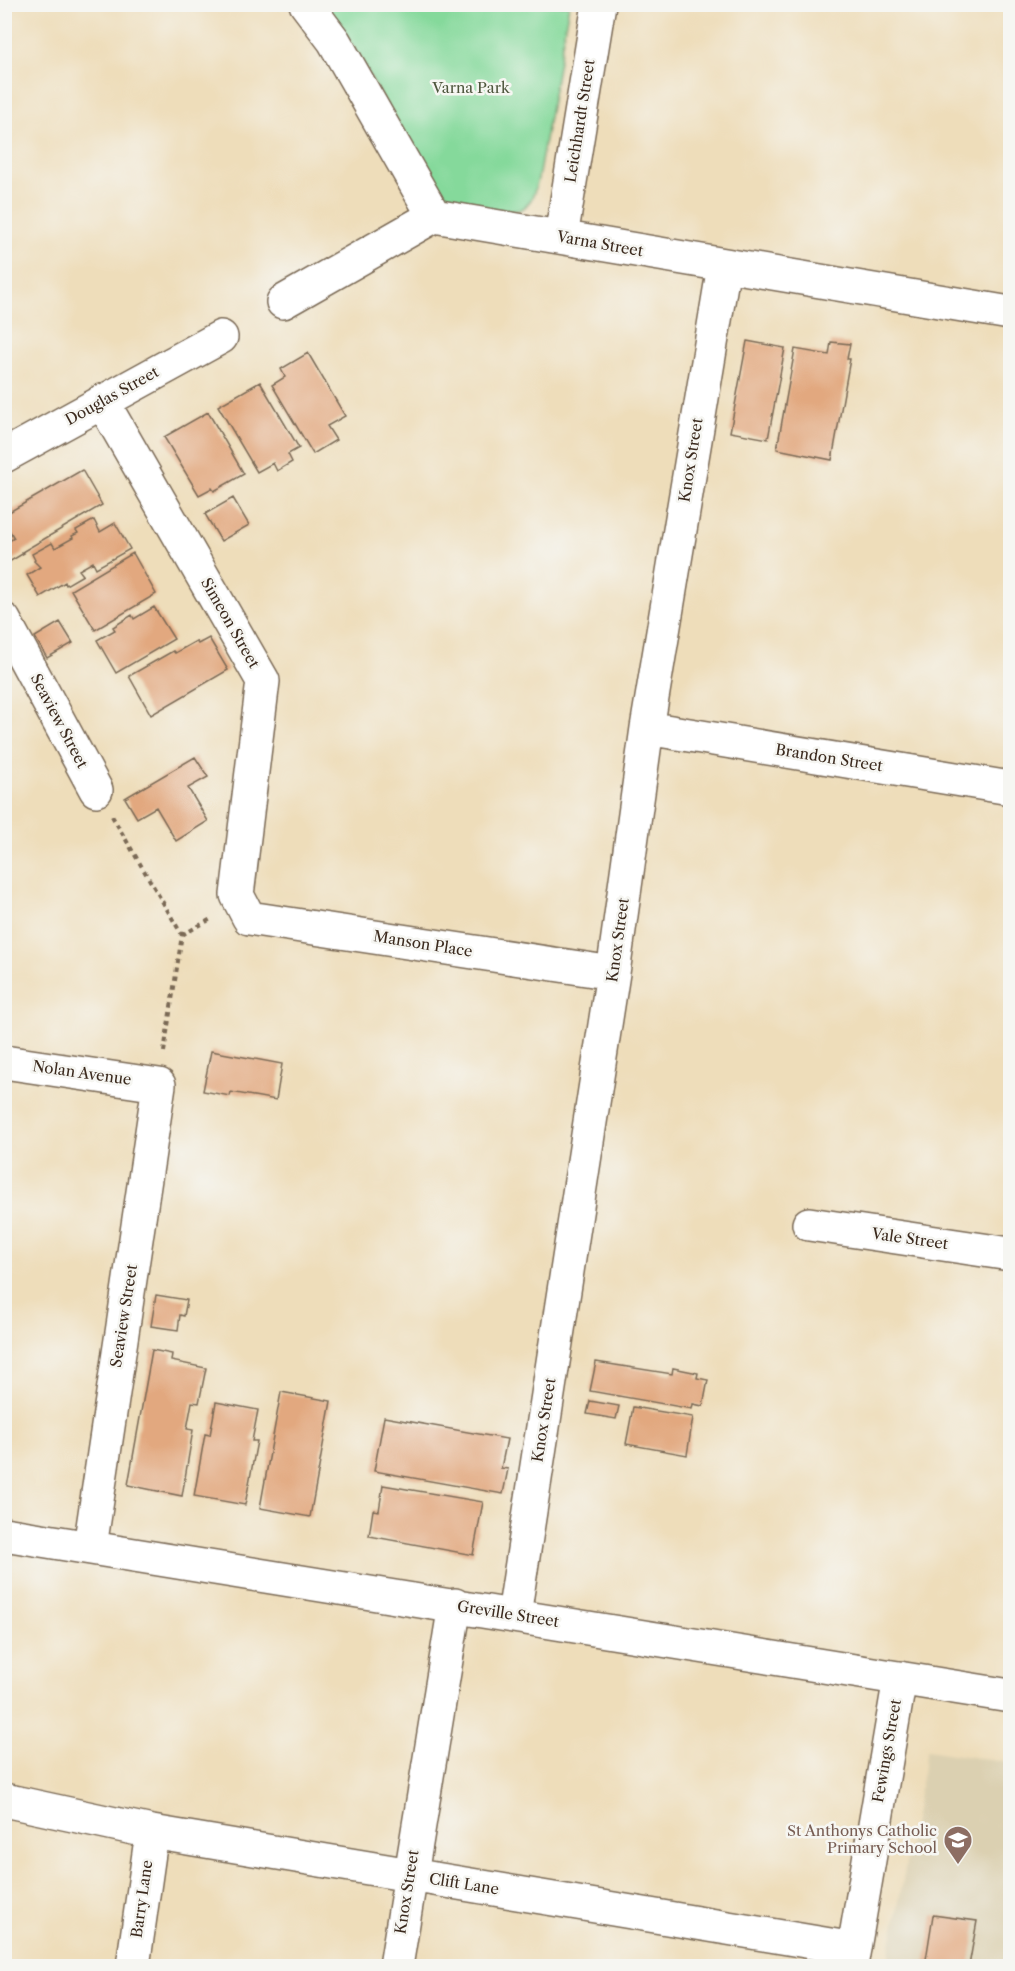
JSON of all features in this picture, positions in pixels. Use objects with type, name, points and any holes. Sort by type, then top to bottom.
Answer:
[{"type":"street","points":[[283,302],[434,216],[334,41],[306,4]]},
{"type":"street","name":"Leichhardt Street","points":[[561,237],[599,4]]},
{"type":"street","name":"Varna Street","points":[[434,216],[1011,313]]},
{"type":"street","name":"Knox Street","points":[[514,1615],[613,973],[647,728],[723,266]]},
{"type":"street","name":"Douglas Street","points":[[4,456],[221,337]]},
{"type":"street","name":"Simeon Street","points":[[102,401],[263,681],[237,895],[241,902]]},
{"type":"street","name":"Seaview Street","points":[[4,620],[96,790]]},
{"type":"street","name":"Brandon Street","points":[[647,728],[1011,788]]},
{"type":"street","name":"Manson Place","points":[[241,902],[249,918],[613,973]]},
{"type":"street","name":"Nolan Avenue","points":[[4,1062],[159,1084]]},
{"type":"street","name":"Seaview Street","points":[[90,1547],[159,1084]]},
{"type":"street","name":"Vale Street","points":[[809,1224],[1011,1254]]},
{"type":"street","name":"Greville Street","points":[[4,1534],[1011,1696]]},
{"type":"street","name":"Knox Street","points":[[396,1966],[455,1605]]},
{"type":"street","name":"Fewings Street","points":[[853,1958],[900,1678]]},
{"type":"street","name":"Clift Lane","points":[[4,1800],[152,1832],[410,1875],[853,1958]]},
{"type":"street","name":"Barry Lane","points":[[132,1966],[152,1832]]},
{"type":"path","points":[[96,790],[183,935],[159,1084]]},
{"type":"shaded area","name":"St Anthonys Catholic Primary School","points":[[927,1750],[1010,1763],[1010,1966],[887,1966]]},
{"type":"green space","name":"Varna Park","points":[[326,5],[569,5],[538,179],[527,205],[512,211],[481,208],[450,201],[433,188],[355,50]]},
{"type":"building","points":[[747,341],[785,348],[768,439],[730,432]]},
{"type":"building","points":[[831,342],[850,344],[847,359],[850,359],[832,460],[777,449],[795,349],[829,355]]},
{"type":"building","points":[[308,353],[345,416],[327,426],[336,440],[313,454],[272,385],[285,377],[281,369]]},
{"type":"building","points":[[260,382],[299,448],[288,454],[292,462],[277,471],[273,463],[257,472],[218,406]]},
{"type":"building","points":[[208,412],[244,474],[214,491],[212,488],[199,495],[164,437]]},
{"type":"building","points":[[82,470],[102,505],[4,565],[4,544],[14,538],[4,521],[4,515]]},
{"type":"building","points":[[233,498],[249,525],[221,541],[205,514]]},
{"type":"building","points":[[94,520],[100,532],[115,523],[130,549],[96,568],[93,562],[79,570],[83,575],[66,585],[65,582],[40,597],[27,575],[40,567],[34,561],[32,554],[52,543],[55,548],[73,538],[72,536],[78,533],[76,530]]},
{"type":"building","points":[[133,553],[156,594],[95,630],[71,590]]},
{"type":"building","points":[[154,607],[174,639],[116,673],[97,640],[115,630],[113,627],[132,615],[134,619]]},
{"type":"building","points":[[60,622],[73,643],[47,658],[35,637]]},
{"type":"building","points":[[209,638],[228,670],[151,715],[129,676],[173,651],[175,653],[196,641],[198,644]]},
{"type":"building","points":[[195,757],[208,777],[188,788],[208,821],[176,841],[156,807],[137,818],[125,798]]},
{"type":"building","points":[[211,1051],[282,1064],[276,1100],[231,1092],[230,1096],[203,1091]]},
{"type":"building","points":[[156,1295],[187,1300],[184,1316],[180,1315],[178,1330],[151,1326]]},
{"type":"building","points":[[152,1350],[172,1354],[171,1361],[206,1368],[199,1403],[192,1402],[187,1429],[193,1430],[182,1496],[128,1485]]},
{"type":"building","points":[[596,1362],[672,1374],[673,1368],[698,1373],[697,1378],[708,1380],[703,1406],[693,1404],[692,1409],[590,1391]]},
{"type":"building","points":[[281,1392],[331,1401],[310,1517],[260,1508]]},
{"type":"building","points":[[590,1401],[619,1406],[616,1419],[587,1414]]},
{"type":"building","points":[[216,1402],[258,1410],[252,1441],[257,1441],[245,1505],[194,1496],[205,1434],[210,1435]]},
{"type":"building","points":[[633,1407],[693,1417],[687,1455],[626,1444]]},
{"type":"building","points":[[384,1417],[507,1439],[501,1468],[508,1469],[503,1494],[374,1471]]},
{"type":"building","points":[[383,1485],[483,1502],[473,1555],[369,1536],[373,1510],[379,1511]]},
{"type":"building","points":[[933,1915],[977,1921],[969,1966],[925,1966]]},
{"type":"place","name":"St Anthonys Catholic Primary School","points":[[958,1866]]}]
